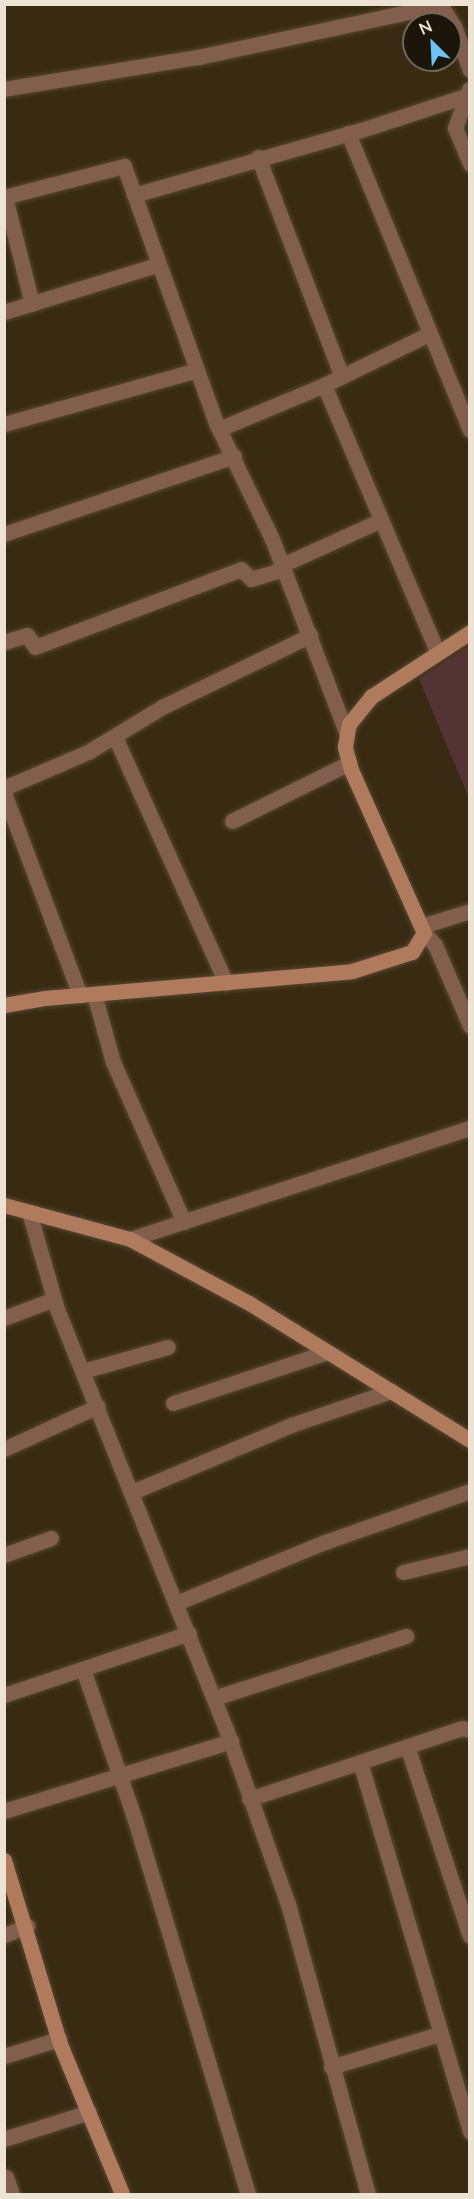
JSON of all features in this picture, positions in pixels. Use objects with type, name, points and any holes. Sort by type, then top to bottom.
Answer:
[{"type":"street","points":[[4,89],[198,57],[440,5],[454,26],[470,70]]},
{"type":"street","points":[[134,195],[258,157],[348,134],[469,91]]},
{"type":"street","points":[[469,91],[455,128],[470,164]]},
{"type":"street","points":[[348,134],[470,430]]},
{"type":"street","points":[[258,157],[342,377]]},
{"type":"street","points":[[32,304],[5,197],[124,166],[157,265],[219,429],[234,456],[283,567],[311,635],[347,734]]},
{"type":"street","points":[[4,312],[157,265]]},
{"type":"street","points":[[219,429],[342,377],[429,334]]},
{"type":"street","points":[[4,424],[197,370]]},
{"type":"street","points":[[324,385],[438,653]]},
{"type":"street","points":[[4,534],[234,456]]},
{"type":"street","points":[[4,642],[27,635],[35,647],[241,569],[251,579],[283,567],[381,520]]},
{"type":"street","points":[[470,632],[372,696],[349,724],[345,747],[349,763],[423,929],[435,945],[470,1026]]},
{"type":"street","points":[[4,788],[115,737],[162,707],[311,635]]},
{"type":"street","points":[[115,737],[226,983]]},
{"type":"street","points":[[232,821],[349,763]]},
{"type":"street","points":[[4,793],[113,1062],[184,1222]]},
{"type":"street","points":[[4,1005],[87,995],[352,971],[412,952],[423,929],[470,911]]},
{"type":"street","points":[[130,1239],[470,1128]]},
{"type":"street","points":[[4,1205],[130,1239],[249,1303],[470,1440]]},
{"type":"street","points":[[29,1212],[54,1299],[231,1741],[249,1799],[288,1904],[331,2067],[368,2194]]},
{"type":"street","points":[[4,1318],[54,1299]]},
{"type":"street","points":[[84,1371],[168,1347]]},
{"type":"street","points":[[173,1403],[327,1352]]},
{"type":"street","points":[[132,1492],[291,1425],[391,1391]]},
{"type":"street","points":[[4,1449],[98,1406]]},
{"type":"street","points":[[176,1603],[326,1542],[470,1491]]},
{"type":"street","points":[[4,1556],[51,1538]]},
{"type":"street","points":[[403,1572],[470,1556]]},
{"type":"street","points":[[4,1695],[189,1634]]},
{"type":"street","points":[[214,1698],[406,1636]]},
{"type":"street","points":[[83,1669],[120,1776],[248,2194]]},
{"type":"street","points":[[249,1799],[462,1728],[470,1730]]},
{"type":"street","points":[[4,1811],[231,1741]]},
{"type":"street","points":[[407,1746],[470,1936]]},
{"type":"street","points":[[360,1762],[470,2132]]},
{"type":"street","points":[[4,1860],[27,1926],[59,2039],[122,2194]]},
{"type":"street","points":[[4,1935],[27,1926]]},
{"type":"street","points":[[331,2067],[439,2034]]},
{"type":"street","points":[[4,2056],[59,2039]]},
{"type":"street","points":[[4,2139],[89,2112]]},
{"type":"street","points":[[6,2177],[12,2194]]},
{"type":"shaded area","points":[[469,646],[469,798],[419,679]]}]
